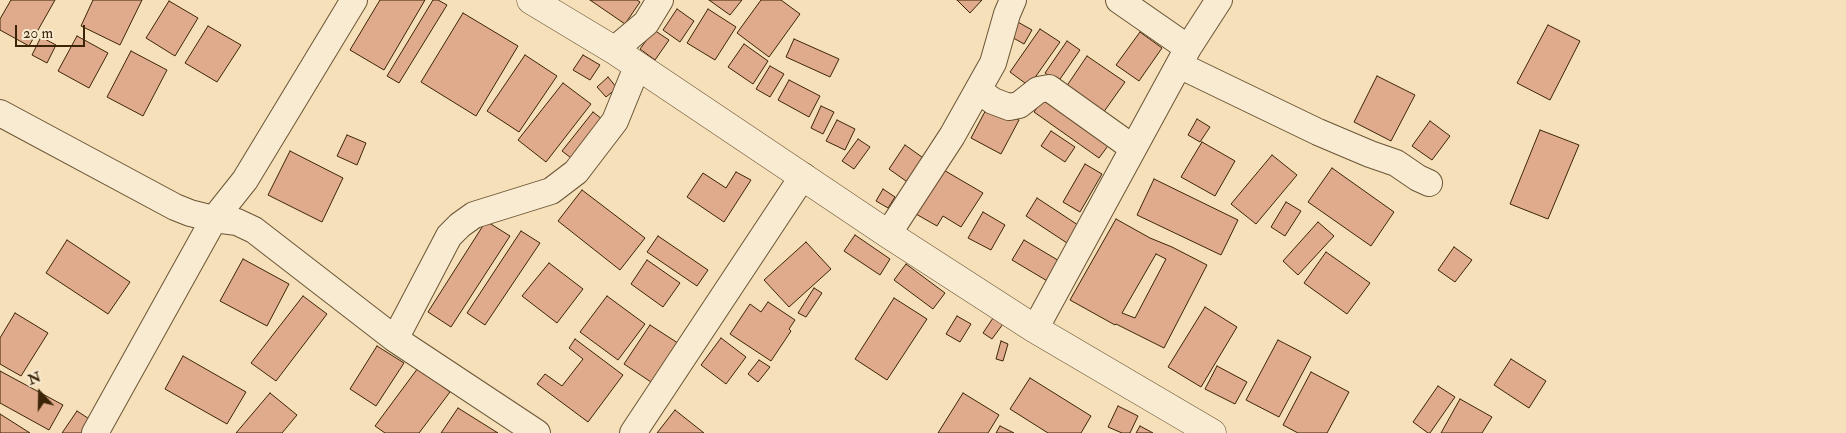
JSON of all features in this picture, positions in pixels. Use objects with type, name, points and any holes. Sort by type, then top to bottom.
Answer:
[{"type":"street","points":[[95,433],[214,220],[245,180],[354,0]]},
{"type":"street","points":[[531,0],[614,50],[888,234],[1035,329],[1212,433]]},
{"type":"street","points":[[614,50],[646,23],[660,0]]},
{"type":"street","points":[[888,234],[952,136],[993,63],[1013,0]]},
{"type":"street","points":[[1119,0],[1184,57],[1318,132],[1396,163],[1429,183]]},
{"type":"street","points":[[1035,329],[1132,148],[1219,0]]},
{"type":"street","points":[[395,339],[449,236],[460,224],[474,215],[551,191],[576,172],[616,121],[637,67]]},
{"type":"street","points":[[978,90],[993,101],[1008,107],[1019,105],[1038,90],[1049,88],[1132,148]]},
{"type":"street","points":[[0,113],[176,207],[214,220],[237,222],[254,230],[395,339],[537,433]]},
{"type":"street","points":[[633,433],[803,176]]},
{"type":"building","points":[[11,0],[55,0],[29,46],[0,30],[0,19]]},
{"type":"building","points":[[93,0],[142,0],[120,45],[81,26]]},
{"type":"building","points":[[380,0],[425,0],[384,70],[350,50]]},
{"type":"building","points":[[433,0],[438,0],[447,5],[399,83],[387,76]]},
{"type":"building","points":[[590,0],[637,0],[640,2],[625,24]]},
{"type":"building","points":[[709,0],[742,0],[730,15]]},
{"type":"building","points":[[761,0],[781,0],[800,14],[769,57],[737,33]]},
{"type":"building","points":[[957,0],[982,0],[970,13]]},
{"type":"building","points":[[169,1],[198,18],[175,56],[146,38]]},
{"type":"building","points":[[677,9],[694,21],[680,42],[663,30]]},
{"type":"building","points":[[708,9],[736,27],[715,60],[687,43]]},
{"type":"building","points":[[463,13],[518,46],[476,116],[421,82]]},
{"type":"building","points":[[1016,21],[1032,30],[1024,44],[1008,35]]},
{"type":"building","points":[[1548,25],[1580,41],[1550,100],[1517,83]]},
{"type":"building","points":[[208,26],[241,45],[217,82],[185,63]]},
{"type":"building","points":[[1040,29],[1060,42],[1029,86],[1010,72]]},
{"type":"building","points":[[654,30],[669,40],[655,60],[640,49]]},
{"type":"building","points":[[1140,32],[1162,48],[1139,81],[1116,65]]},
{"type":"building","points":[[77,36],[108,53],[89,88],[58,71]]},
{"type":"building","points":[[41,37],[56,45],[47,63],[32,55]]},
{"type":"building","points":[[794,39],[839,59],[830,77],[786,57]]},
{"type":"building","points":[[1067,41],[1080,50],[1058,82],[1045,73]]},
{"type":"building","points":[[744,44],[768,61],[753,84],[728,67]]},
{"type":"building","points":[[131,51],[167,70],[143,116],[107,97]]},
{"type":"building","points":[[525,55],[557,76],[519,132],[487,111]]},
{"type":"building","points":[[583,55],[600,65],[590,80],[573,70]]},
{"type":"building","points":[[1087,56],[1125,82],[1103,113],[1066,87]]},
{"type":"building","points":[[770,66],[784,74],[770,97],[756,89]]},
{"type":"building","points":[[1377,76],[1415,95],[1391,141],[1354,122]]},
{"type":"building","points":[[608,77],[617,88],[606,97],[597,87]]},
{"type":"building","points":[[789,80],[820,96],[809,117],[778,100]]},
{"type":"building","points":[[563,83],[591,104],[546,162],[518,140]]},
{"type":"building","points":[[1048,92],[1113,139],[1099,158],[1034,112]]},
{"type":"building","points":[[989,104],[1019,120],[1001,154],[971,138]]},
{"type":"building","points":[[821,106],[834,112],[823,134],[811,128]]},
{"type":"building","points":[[593,112],[607,123],[575,161],[562,151]]},
{"type":"building","points":[[1197,119],[1210,127],[1200,142],[1188,135]]},
{"type":"building","points":[[837,120],[855,129],[845,150],[826,141]]},
{"type":"building","points":[[1430,121],[1450,136],[1432,160],[1412,146]]},
{"type":"building","points":[[1540,130],[1579,145],[1548,219],[1510,204]]},
{"type":"building","points":[[1051,131],[1075,147],[1065,162],[1041,146]]},
{"type":"building","points":[[347,135],[366,143],[357,165],[337,156]]},
{"type":"building","points":[[858,139],[870,147],[854,169],[842,161]]},
{"type":"building","points":[[1202,142],[1235,161],[1215,196],[1181,177]]},
{"type":"building","points":[[905,145],[929,162],[913,186],[889,169]]},
{"type":"building","points":[[290,151],[343,178],[322,222],[268,195]]},
{"type":"building","points":[[1272,155],[1297,175],[1256,224],[1231,204]]},
{"type":"building","points":[[1085,164],[1102,174],[1080,212],[1063,202]]},
{"type":"building","points":[[1332,168],[1394,212],[1371,246],[1308,202]]},
{"type":"building","points":[[942,169],[983,193],[961,227],[943,216],[937,226],[916,214]]},
{"type":"building","points":[[736,172],[751,180],[724,222],[687,197],[703,173],[726,188]]},
{"type":"building","points":[[1154,179],[1238,220],[1221,255],[1137,215]]},
{"type":"building","points":[[883,189],[895,197],[888,208],[876,201]]},
{"type":"building","points":[[582,190],[645,238],[620,270],[558,221]]},
{"type":"building","points":[[1037,198],[1078,225],[1067,243],[1026,216]]},
{"type":"building","points":[[1286,202],[1301,211],[1285,236],[1271,227]]},
{"type":"building","points":[[983,212],[1005,225],[991,250],[968,238]]},
{"type":"building","points":[[1116,219],[1150,238],[1207,265],[1164,348],[1115,325],[1070,300]],"holes":[[[1156,254],[1166,259],[1135,318],[1122,313]]]},
{"type":"building","points":[[486,221],[510,236],[451,327],[428,312]]},
{"type":"building","points":[[1318,222],[1334,236],[1298,275],[1283,261]]},
{"type":"building","points":[[521,231],[540,243],[485,325],[467,313]]},
{"type":"building","points":[[855,235],[890,259],[880,275],[844,251]]},
{"type":"building","points":[[658,236],[708,270],[697,286],[647,252]]},
{"type":"building","points":[[67,240],[130,282],[108,314],[46,273]]},
{"type":"building","points":[[1024,240],[1061,262],[1049,282],[1012,260]]},
{"type":"building","points":[[806,242],[831,269],[789,307],[764,280]]},
{"type":"building","points":[[1454,247],[1472,260],[1455,282],[1438,270]]},
{"type":"building","points":[[1326,252],[1370,283],[1347,314],[1304,283]]},
{"type":"building","points":[[243,259],[289,284],[267,326],[220,301]]},
{"type":"building","points":[[647,260],[680,283],[663,307],[631,284]]},
{"type":"building","points":[[549,263],[583,289],[557,323],[522,296]]},
{"type":"building","points":[[906,264],[945,293],[933,309],[894,280]]},
{"type":"building","points":[[814,288],[822,293],[806,317],[798,313]]},
{"type":"building","points":[[303,296],[327,314],[276,381],[251,363]]},
{"type":"building","points":[[607,296],[645,324],[618,360],[580,332]]},
{"type":"building","points":[[894,298],[927,319],[887,380],[855,359]]},
{"type":"building","points":[[768,302],[795,320],[789,329],[791,331],[771,361],[730,334],[750,304],[761,312]]},
{"type":"building","points":[[1205,307],[1237,327],[1201,387],[1168,367]]},
{"type":"building","points":[[15,313],[48,333],[21,376],[0,364],[0,338]]},
{"type":"building","points":[[957,316],[971,324],[960,342],[946,334]]},
{"type":"building","points":[[993,318],[1003,324],[992,339],[983,333]]},
{"type":"building","points":[[650,325],[684,347],[657,386],[624,364]]},
{"type":"building","points":[[721,338],[746,357],[726,384],[701,365]]},
{"type":"building","points":[[575,339],[623,375],[588,422],[537,384],[545,374],[562,386],[583,359],[569,348]]},
{"type":"building","points":[[1278,340],[1311,357],[1279,417],[1246,400]]},
{"type":"building","points":[[1001,341],[1008,344],[1003,361],[996,359]]},
{"type":"building","points":[[377,346],[404,363],[376,406],[350,389]]},
{"type":"building","points":[[183,356],[246,392],[227,424],[165,389]]},
{"type":"building","points":[[1511,359],[1546,381],[1529,408],[1494,385]]},
{"type":"building","points":[[759,360],[770,367],[758,382],[748,374]]},
{"type":"building","points":[[1217,366],[1247,382],[1235,404],[1205,389]]},
{"type":"building","points":[[418,368],[450,392],[419,433],[385,433],[375,426]]},
{"type":"building","points":[[0,371],[63,405],[49,430],[0,403]]},
{"type":"building","points":[[1311,372],[1349,392],[1327,433],[1298,433],[1283,425]]},
{"type":"building","points":[[1030,378],[1091,416],[1081,433],[1048,433],[1010,409]]},
{"type":"building","points":[[1438,386],[1455,397],[1430,433],[1428,433],[1413,422]]},
{"type":"building","points":[[270,393],[297,415],[282,433],[236,433]]},
{"type":"building","points":[[963,393],[999,415],[988,433],[938,433]]},
{"type":"building","points":[[1460,399],[1492,417],[1482,433],[1441,433]]},
{"type":"building","points":[[1118,406],[1138,416],[1130,433],[1122,433],[1108,427]]},
{"type":"building","points":[[458,408],[498,433],[441,433]]},
{"type":"building","points":[[675,410],[704,433],[657,433]]},
{"type":"building","points":[[77,411],[94,422],[86,433],[62,433]]},
{"type":"building","points":[[0,414],[30,433],[0,433]]},
{"type":"building","points":[[1000,426],[1014,433],[996,433]]},
{"type":"building","points":[[1140,426],[1153,433],[1136,433]]}]
